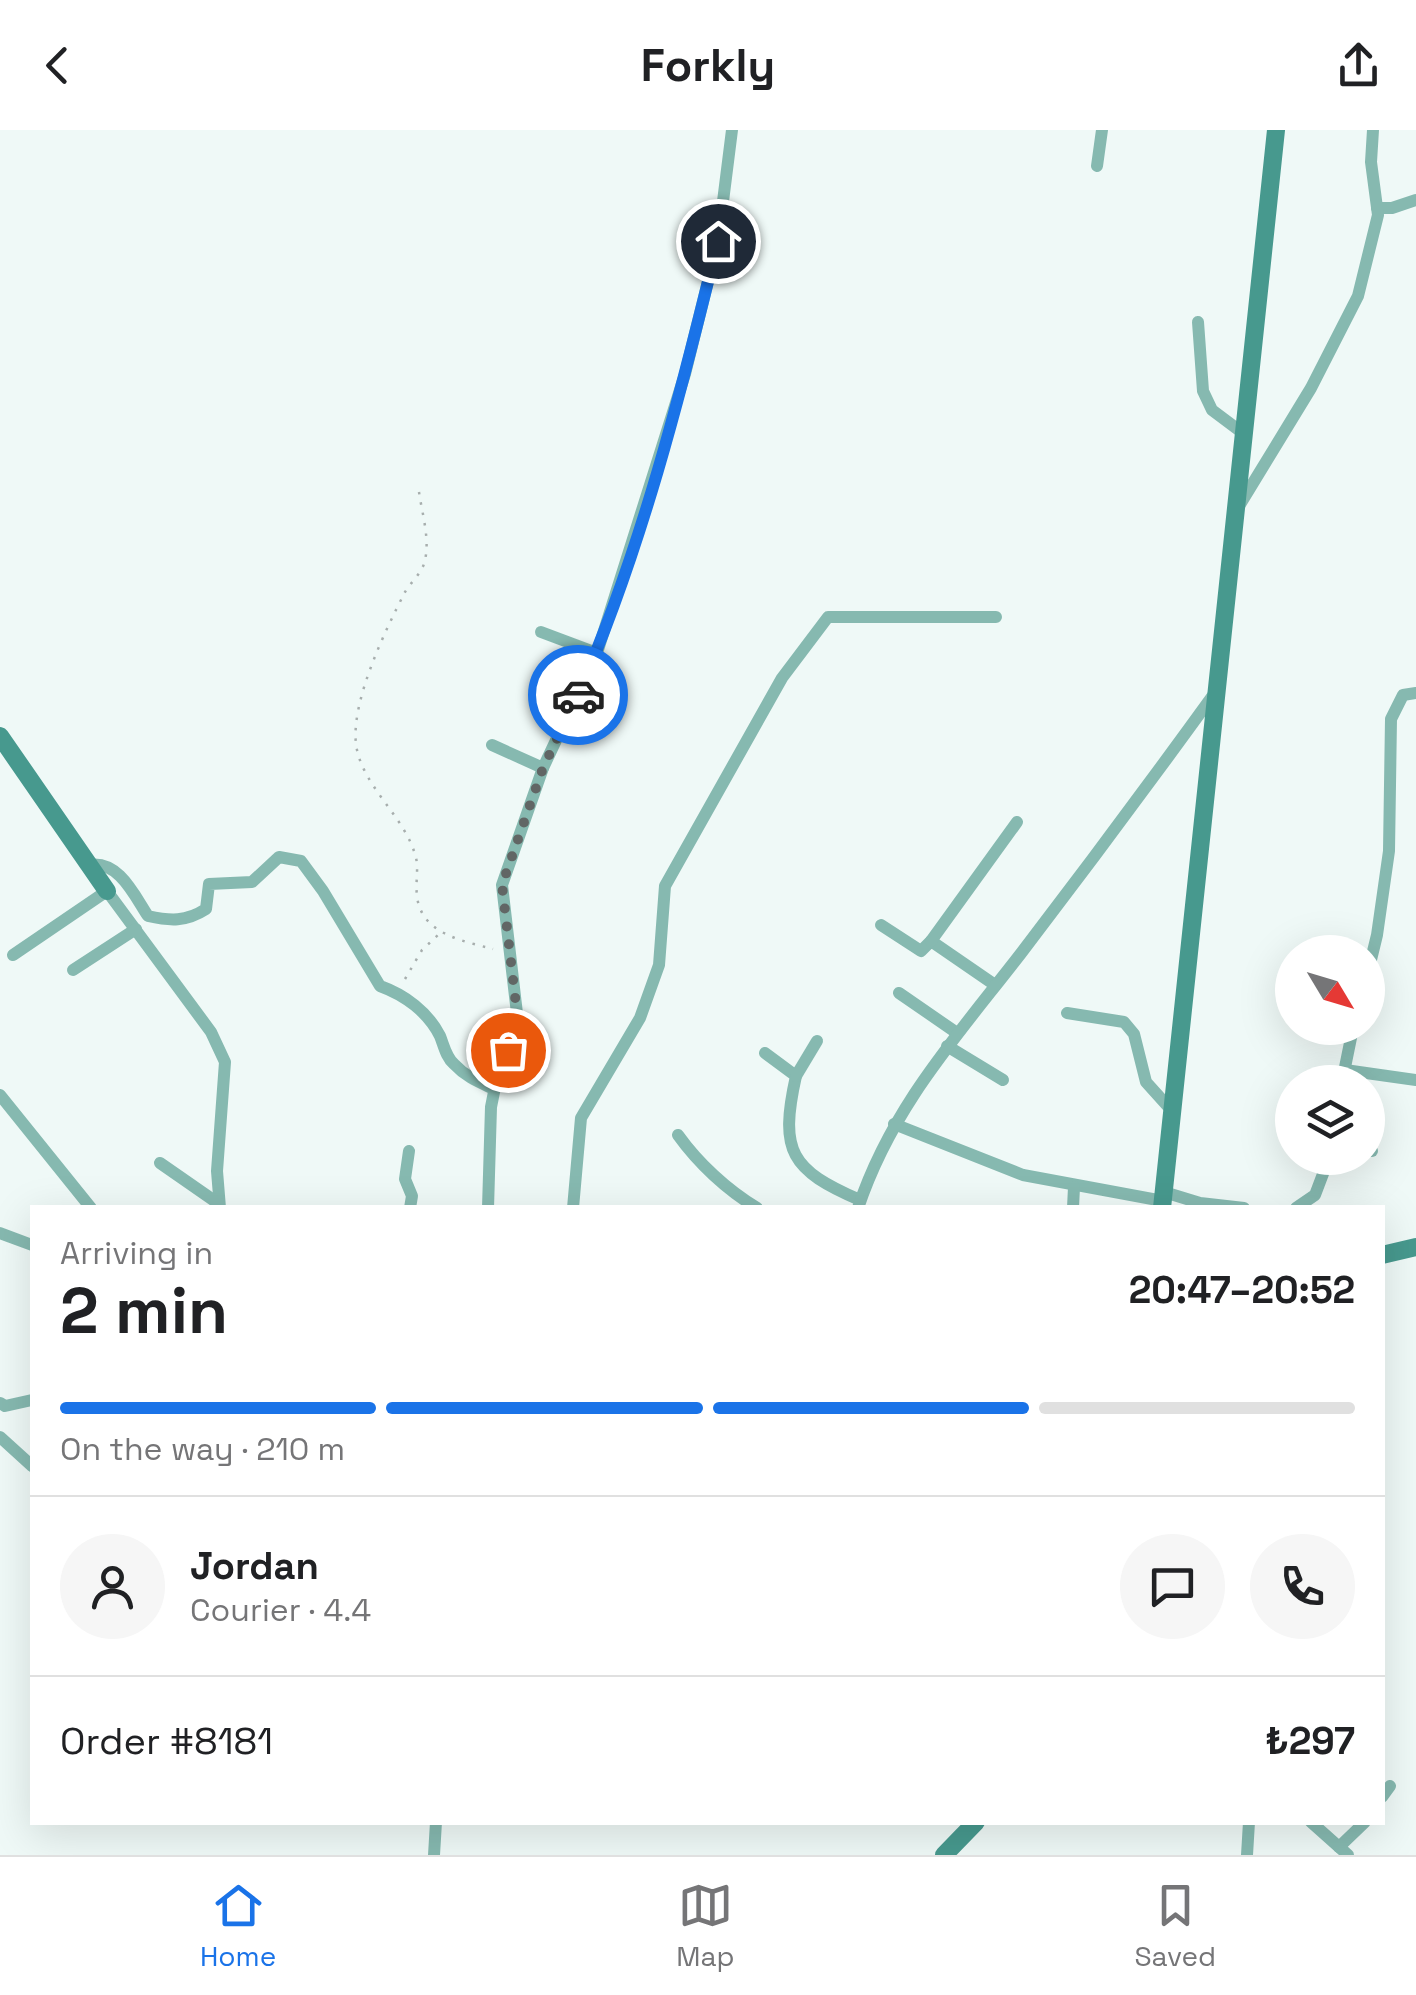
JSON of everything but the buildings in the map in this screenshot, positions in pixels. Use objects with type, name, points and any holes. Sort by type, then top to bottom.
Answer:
[{"type":"street","points":[[488,1205],[494,1088],[518,1022],[502,885],[543,768],[596,652],[685,374],[718,241],[732,130]]},
{"type":"street","points":[[1098,166],[1102,130]]},
{"type":"street","points":[[1163,1200],[1276,130]]},
{"type":"street","points":[[1236,512],[1311,388],[1358,296],[1376,231],[1373,130]]},
{"type":"street","points":[[1377,208],[1392,208],[1416,200]]},
{"type":"street","points":[[1198,322],[1203,391],[1212,410],[1244,434]]},
{"type":"street","points":[[572,1205],[581,1118],[640,1018],[659,965],[665,886],[782,678],[828,616],[996,617]]},
{"type":"street","points":[[541,632],[596,652]]},
{"type":"street","points":[[544,671],[559,678],[554,690],[574,705]]},
{"type":"street","points":[[817,1042],[796,1076],[788,1132],[798,1164],[859,1204],[871,1168],[894,1124],[946,1046],[1217,691]]},
{"type":"street","points":[[1378,935],[1389,851],[1391,719],[1403,695],[1416,694]]},
{"type":"street","points":[[0,736],[106,891],[211,1032],[225,1062],[217,1171],[219,1205]]},
{"type":"street","points":[[492,745],[543,768]]},
{"type":"street","points":[[881,925],[922,951],[1017,822]]},
{"type":"street","points":[[89,864],[98,863],[114,870],[148,916],[168,920],[192,918],[206,910],[210,884],[252,882],[279,857],[301,861],[380,986],[424,1012],[450,1061],[470,1079],[494,1088]]},
{"type":"street","points":[[14,955],[106,891]]},
{"type":"street","points":[[72,970],[136,929]]},
{"type":"street","points":[[930,941],[995,986]]},
{"type":"street","points":[[899,993],[957,1033]]},
{"type":"street","points":[[1067,1013],[1124,1022],[1134,1034],[1146,1082],[1173,1112]]},
{"type":"street","points":[[946,1046],[1003,1080]]},
{"type":"street","points":[[765,1054],[796,1076]]},
{"type":"street","points":[[1385,1078],[1416,1080]]},
{"type":"street","points":[[0,1095],[90,1205]]},
{"type":"street","points":[[894,1124],[1023,1174],[1074,1187],[1222,1205]]},
{"type":"street","points":[[678,1135],[690,1152],[752,1205]]},
{"type":"street","points":[[409,1151],[405,1179],[412,1196],[410,1205]]},
{"type":"street","points":[[160,1164],[218,1205]]},
{"type":"street","points":[[1300,1205],[1315,1195],[1323,1175]]},
{"type":"street","points":[[1073,1205],[1074,1187]]},
{"type":"street","points":[[0,1233],[30,1244]]},
{"type":"street","points":[[1385,1254],[1416,1247]]},
{"type":"street","points":[[0,1404],[30,1400]]},
{"type":"street","points":[[0,1437],[30,1464]]},
{"type":"street","points":[[434,1855],[436,1825]]},
{"type":"street","points":[[944,1855],[973,1825]]},
{"type":"street","points":[[1246,1855],[1249,1825]]},
{"type":"street","points":[[1315,1825],[1343,1851],[1362,1825]]},
{"type":"path","points":[[418,492],[427,540],[425,564],[408,586],[391,620],[357,701],[356,745],[368,776],[408,834],[418,862],[417,899],[426,919],[440,934],[512,954]]},
{"type":"path","points":[[395,992],[422,950],[440,934]]},
{"type":"way so far","points":[[508,1050],[518,1022],[502,885],[543,768],[578,695]]},
{"type":"route","points":[[578,695],[648,497],[685,374],[718,241]]}]
